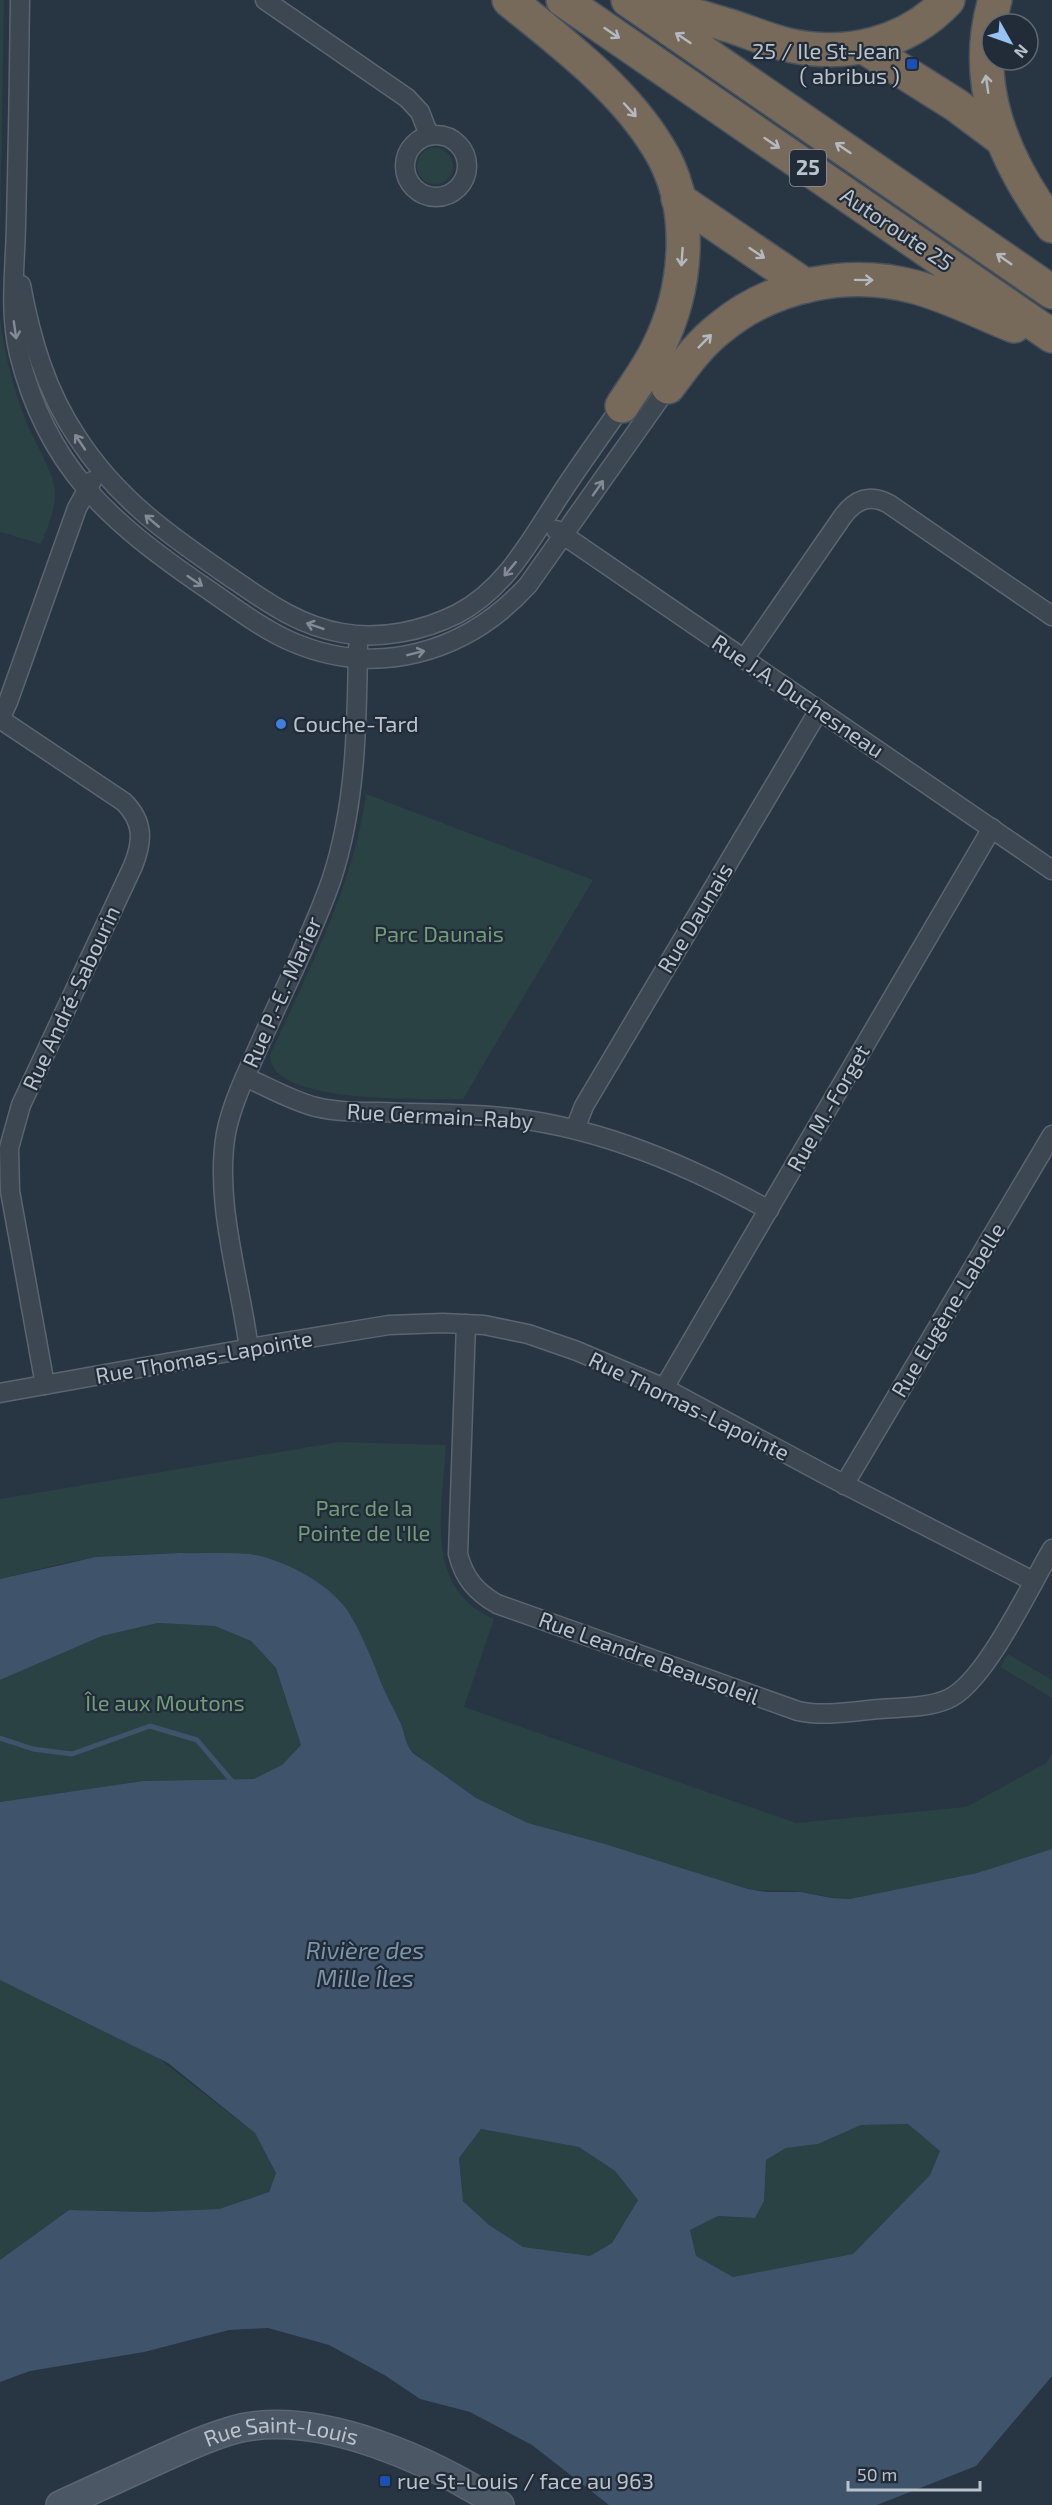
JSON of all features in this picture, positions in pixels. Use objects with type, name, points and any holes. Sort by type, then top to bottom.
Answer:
[{"type":"highway","points":[[509,0],[583,63],[638,119],[659,148],[678,199],[683,248],[675,305],[653,359],[622,406]]},
{"type":"highway","name":"Autoroute 25","points":[[563,0],[1052,336]]},
{"type":"highway","name":"Autoroute 25","points":[[628,0],[1052,292]]},
{"type":"highway","points":[[641,0],[787,45],[827,50],[864,47],[910,32],[930,18],[948,0]]},
{"type":"highway","points":[[995,0],[988,27],[985,64],[990,101],[1004,140],[1028,190],[1052,226]]},
{"type":"highway","points":[[864,47],[956,105],[1004,140]]},
{"type":"highway","points":[[678,199],[806,286]]},
{"type":"highway","points":[[668,387],[693,354],[720,327],[752,307],[786,291],[806,286],[862,280],[914,286],[1052,342]]},
{"type":"main road","name":"Rue Saint-Louis","points":[[60,2505],[192,2445],[240,2429],[272,2425],[296,2426],[357,2438],[396,2452],[452,2477],[500,2505]]},
{"type":"street","points":[[20,0],[12,306],[16,338],[24,371],[47,432],[72,472],[119,524],[141,543],[261,625],[301,645],[358,658],[390,659],[445,645],[473,631],[518,596],[564,536],[668,387]]},
{"type":"street","points":[[265,0],[412,102],[420,112],[429,135]]},
{"type":"street","points":[[15,251],[28,321],[48,384],[76,436],[101,470],[128,501],[159,528],[281,611],[319,628],[358,636],[412,630],[463,610],[488,594],[520,557],[622,406]]},
{"type":"street","points":[[0,719],[69,530],[86,489],[101,470]]},
{"type":"street","points":[[744,659],[843,516],[854,504],[866,498],[879,499],[889,504],[1052,616]]},
{"type":"street","name":"Rue J.A. Duchesneau","points":[[544,522],[1052,870]]},
{"type":"street","name":"Rue P.-E.-Marier","points":[[249,1349],[227,1213],[224,1168],[229,1121],[245,1077],[323,901],[340,853],[351,789],[358,636]]},
{"type":"street","name":"Rue Daunais","points":[[575,1129],[590,1096],[819,710]]},
{"type":"street","name":"Rue André-Sabourin","points":[[0,719],[124,802],[138,819],[141,831],[141,843],[133,866],[21,1105],[9,1148],[10,1191],[45,1385]]},
{"type":"street","name":"Rue M.-Forget","points":[[664,1388],[992,828]]},
{"type":"street","name":"Rue Germain-Raby","points":[[245,1077],[299,1101],[330,1109],[478,1115],[540,1122],[575,1129],[679,1165],[769,1210]]},
{"type":"street","name":"Rue Eugène-Labelle","points":[[844,1485],[1052,1135]]},
{"type":"street","name":"Rue Thomas-Lapointe","points":[[0,1393],[389,1325],[466,1324],[504,1329],[543,1339],[603,1361],[664,1388],[844,1485],[1033,1581]]},
{"type":"street","name":"Rue Leandre Beausoleil","points":[[466,1324],[458,1554],[461,1567],[474,1588],[497,1604],[798,1711],[824,1714],[925,1704],[948,1699],[961,1692],[982,1668],[1052,1549]]},
{"type":"green space","points":[[0,0],[4,0],[0,235]]},
{"type":"green space","points":[[435,148],[447,154],[453,166],[447,178],[435,184],[423,178],[417,166],[423,154]]},
{"type":"green space","points":[[0,317],[7,358],[18,398],[54,484],[51,519],[41,544],[0,532]]},
{"type":"green space","name":"Parc Daunais","points":[[366,794],[593,880],[463,1099],[386,1098],[321,1091],[295,1083],[277,1071],[270,1055],[314,960],[340,896],[360,829]]},
{"type":"green space","name":"Parc de la Pointe de l'Ile","points":[[339,1442],[446,1445],[441,1520],[446,1567],[456,1588],[471,1605],[494,1619],[464,1707],[796,1823],[966,1807],[1046,1763],[1052,1753],[1052,1849],[977,1873],[850,1899],[795,1891],[748,1889],[605,1844],[528,1823],[476,1798],[425,1762],[406,1745],[401,1724],[383,1691],[377,1674],[334,1596],[287,1565],[272,1559],[180,1553],[126,1555],[69,1562],[0,1579],[0,1499]]},
{"type":"green space","name":"Île aux Moutons","points":[[159,1623],[215,1626],[251,1641],[276,1668],[301,1745],[282,1765],[254,1779],[143,1781],[0,1802],[0,1680],[102,1636]]},
{"type":"green space","points":[[1008,1654],[1052,1680],[1052,1698],[1000,1667]]},
{"type":"green space","points":[[0,1980],[149,2051],[255,2133],[276,2172],[269,2192],[219,2209],[148,2212],[69,2210],[0,2260]]},
{"type":"green space","points":[[909,2124],[940,2151],[930,2175],[853,2254],[733,2277],[696,2256],[690,2230],[718,2216],[755,2218],[764,2201],[766,2160],[786,2148],[818,2144],[861,2125]]},
{"type":"green space","points":[[481,2129],[579,2147],[615,2171],[638,2200],[612,2243],[590,2256],[523,2247],[489,2225],[463,2201],[459,2158]]},
{"type":"water","name":"Rivière des Mille Îles","points":[[180,1553],[249,1554],[276,1561],[305,1574],[330,1592],[349,1613],[365,1643],[410,1750],[476,1798],[528,1823],[605,1844],[748,1889],[766,1892],[801,1892],[850,1899],[977,1873],[1052,1849],[1052,2376],[976,2466],[877,2505],[609,2505],[532,2445],[470,2412],[420,2399],[386,2376],[329,2345],[268,2328],[229,2330],[144,2352],[30,2371],[0,2382],[0,2260],[69,2210],[148,2212],[219,2209],[269,2192],[276,2173],[255,2133],[168,2063],[0,1980],[0,1802],[143,1781],[254,1779],[282,1765],[301,1745],[276,1668],[251,1641],[215,1626],[158,1623],[102,1636],[0,1680],[0,1579],[96,1557]],"holes":[[[908,2124],[940,2151],[930,2175],[853,2254],[733,2277],[696,2256],[690,2230],[718,2216],[755,2218],[764,2201],[766,2160],[786,2148],[818,2144],[861,2125]],[[481,2129],[579,2147],[615,2171],[638,2200],[612,2243],[590,2256],[523,2247],[489,2225],[463,2201],[459,2158]]]},
{"type":"waterway","points":[[0,1738],[33,1749],[72,1754],[150,1726],[197,1740],[231,1780]]},
{"type":"place","name":"25 / Ile St-Jean ( abribus )","points":[[912,64]]},
{"type":"place","name":"Couche-Tard","points":[[281,724]]},
{"type":"place","name":"rue St-Louis / face au 963","points":[[385,2481]]}]
